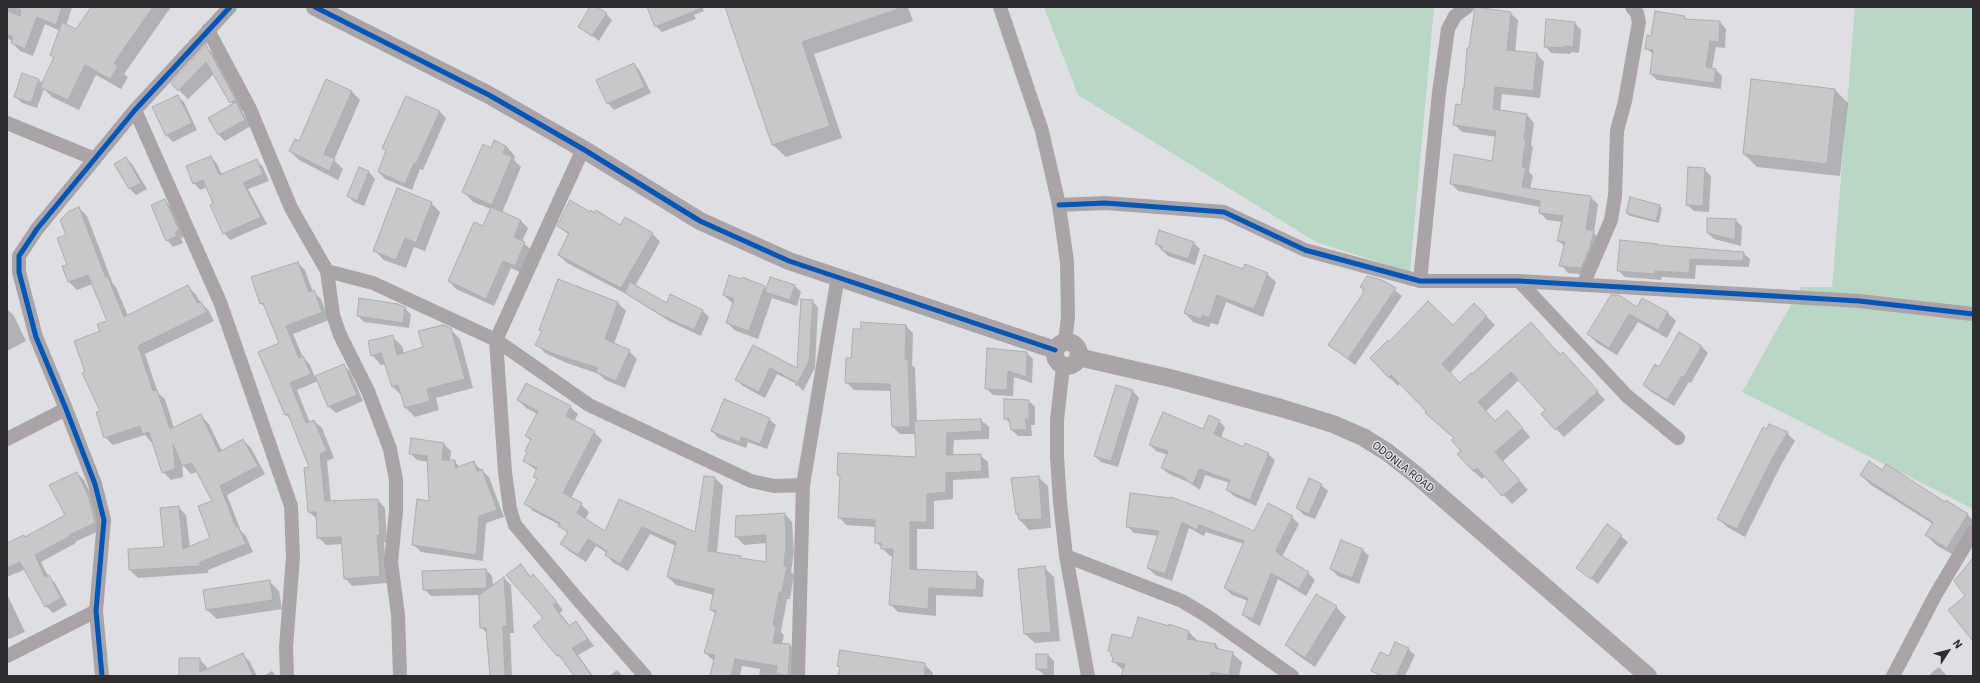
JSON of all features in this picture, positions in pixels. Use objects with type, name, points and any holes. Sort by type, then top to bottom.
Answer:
[{"type":"street","points":[[102,676],[96,611],[104,520],[94,484],[66,409],[36,337],[19,272],[13,257],[135,110],[230,7]]},
{"type":"street","name":"ODONLA ROAD","points":[[315,7],[489,95],[583,149],[700,221],[789,261],[838,276],[1065,354],[1174,379],[1281,408],[1332,424],[1363,437],[1387,452],[1415,474],[1648,676]]},
{"type":"street","points":[[1000,7],[1042,131],[1059,205],[1067,262],[1068,317],[1057,420],[1057,457],[1066,556],[1088,676]]},
{"type":"street","points":[[1420,281],[1439,92],[1448,29],[1455,16],[1467,7]]},
{"type":"street","points":[[1583,285],[1611,220],[1615,196],[1617,131],[1625,100],[1639,22],[1637,14],[1632,7]]},
{"type":"street","points":[[208,30],[250,109],[291,208],[327,271],[333,315],[340,335],[368,391],[390,449],[396,480],[396,511],[391,562],[398,614],[400,676]]},
{"type":"street","points":[[135,110],[220,302],[291,506],[293,557],[286,647],[287,676]]},
{"type":"street","points":[[7,123],[95,159]]},
{"type":"street","points":[[583,149],[496,340],[505,472],[510,509],[515,525],[645,676]]},
{"type":"street","points":[[1059,205],[1104,203],[1224,212],[1305,250],[1420,281],[1519,281],[1859,301],[1973,314]]},
{"type":"street","points":[[327,271],[373,283],[496,340],[588,405],[751,481],[774,486],[803,485]]},
{"type":"street","points":[[798,676],[803,485],[838,276]]},
{"type":"street","points":[[1519,281],[1627,396],[1678,438]]},
{"type":"street","points":[[7,439],[66,409]]},
{"type":"street","points":[[1897,674],[1936,594],[1973,532]]},
{"type":"street","points":[[1066,556],[1182,601],[1207,616],[1292,676]]},
{"type":"street","points":[[7,656],[96,611]]},
{"type":"green space","points":[[1044,7],[1434,7],[1410,272],[1316,242],[1078,95]]},
{"type":"green space","points":[[1855,7],[1973,7],[1973,509],[1742,392],[1801,287],[1832,287]]},
{"type":"building","points":[[15,7],[62,7],[56,25],[37,17],[25,49],[11,43],[13,37],[7,34],[7,11],[20,16],[21,10]]},
{"type":"building","points":[[91,7],[153,7],[114,63],[118,66],[110,79],[85,65],[68,100],[40,87],[54,57],[50,55],[62,22],[76,29]]},
{"type":"building","points":[[590,7],[597,7],[607,13],[592,36],[578,27]]},
{"type":"building","points":[[647,7],[702,7],[702,8],[655,27]]},
{"type":"building","points":[[725,7],[897,7],[898,9],[802,42],[830,126],[772,145]]},
{"type":"building","points":[[1475,7],[1511,12],[1507,50],[1537,53],[1533,91],[1495,87],[1493,109],[1527,114],[1524,139],[1526,139],[1522,167],[1526,167],[1522,187],[1591,196],[1586,229],[1594,231],[1590,247],[1581,268],[1559,266],[1565,242],[1557,241],[1563,216],[1539,213],[1540,201],[1473,187],[1450,184],[1454,154],[1492,161],[1496,131],[1453,125],[1456,104],[1461,105],[1464,88],[1467,48],[1469,48]]},
{"type":"building","points":[[1655,11],[1685,16],[1684,19],[1720,21],[1719,42],[1710,41],[1706,67],[1716,69],[1714,83],[1650,74],[1653,50],[1645,49],[1647,35],[1651,36]]},
{"type":"building","points":[[1546,19],[1575,22],[1573,47],[1544,47]]},
{"type":"building","points":[[206,45],[236,100],[230,103],[206,62],[178,91],[171,83]]},
{"type":"building","points":[[634,63],[645,87],[607,104],[596,80]]},
{"type":"building","points":[[22,73],[39,79],[31,103],[14,97]]},
{"type":"building","points":[[326,79],[352,91],[324,154],[335,159],[329,171],[289,151],[295,139],[299,141]]},
{"type":"building","points":[[1751,79],[1835,89],[1827,164],[1743,154]]},
{"type":"building","points":[[178,95],[192,123],[166,136],[152,107]]},
{"type":"building","points":[[406,96],[440,111],[416,164],[414,163],[405,184],[378,172],[386,150],[382,148]]},
{"type":"building","points":[[236,102],[245,120],[218,135],[208,118]]},
{"type":"building","points":[[494,140],[506,146],[503,153],[512,157],[492,205],[462,192],[483,144],[491,148]]},
{"type":"building","points":[[211,156],[219,175],[257,159],[263,174],[243,183],[261,217],[223,234],[210,205],[213,203],[203,180],[193,184],[186,166]]},
{"type":"building","points":[[126,157],[141,183],[129,189],[114,164]]},
{"type":"building","points":[[359,167],[369,171],[357,201],[347,196]]},
{"type":"building","points":[[1688,167],[1705,168],[1703,206],[1686,205]]},
{"type":"building","points":[[397,188],[432,202],[416,243],[405,238],[396,260],[373,251]]},
{"type":"building","points":[[1630,197],[1660,205],[1656,221],[1626,213]]},
{"type":"building","points":[[165,199],[179,230],[175,232],[177,236],[166,241],[151,205]]},
{"type":"building","points":[[570,200],[590,212],[591,210],[594,213],[596,210],[620,225],[625,217],[653,233],[621,288],[558,255],[569,233],[557,226]]},
{"type":"building","points":[[79,207],[106,278],[108,277],[124,317],[188,285],[197,303],[201,302],[207,312],[138,346],[153,391],[157,390],[170,429],[201,414],[219,452],[243,439],[258,466],[220,486],[236,527],[238,526],[246,544],[200,562],[200,566],[129,570],[128,549],[164,547],[160,508],[179,506],[183,549],[210,538],[198,506],[212,501],[192,463],[182,466],[173,444],[175,469],[162,473],[149,432],[142,434],[140,426],[104,438],[96,412],[100,411],[82,373],[85,372],[74,341],[100,331],[97,324],[107,321],[88,275],[68,282],[62,266],[67,265],[57,238],[66,235],[60,220],[69,211]]},
{"type":"building","points":[[491,207],[521,220],[514,237],[525,242],[515,266],[503,261],[486,299],[448,281],[474,222],[483,226]]},
{"type":"building","points":[[1707,218],[1736,219],[1735,240],[1707,233]]},
{"type":"building","points":[[1159,230],[1194,242],[1188,259],[1161,250],[1162,246],[1155,244]]},
{"type":"building","points":[[1620,240],[1658,245],[1744,252],[1743,261],[1690,259],[1689,273],[1655,271],[1655,274],[1617,271]]},
{"type":"building","points":[[1204,255],[1243,269],[1245,264],[1268,273],[1254,309],[1217,295],[1209,318],[1202,315],[1201,319],[1184,313]]},
{"type":"building","points":[[298,262],[309,292],[314,290],[322,312],[286,326],[299,358],[303,356],[311,374],[290,383],[306,423],[314,420],[327,451],[320,454],[325,501],[378,499],[380,535],[377,535],[380,576],[344,579],[341,537],[317,538],[316,512],[308,512],[304,468],[309,467],[288,414],[285,415],[258,352],[279,343],[263,303],[260,304],[251,277]]},
{"type":"building","points":[[729,275],[741,279],[742,277],[765,286],[749,331],[726,323],[734,299],[723,295]]},
{"type":"building","points":[[1367,276],[1382,280],[1396,288],[1348,359],[1328,345],[1364,292],[1362,291],[1364,289],[1360,287]]},
{"type":"building","points":[[770,277],[795,285],[790,300],[765,292]]},
{"type":"building","points":[[558,279],[618,302],[605,339],[630,350],[616,381],[596,372],[598,368],[554,354],[535,345],[542,331],[539,330]]},
{"type":"building","points":[[630,282],[667,303],[670,294],[703,310],[694,330],[661,315],[625,293]]},
{"type":"building","points":[[1611,295],[1619,295],[1637,307],[1642,298],[1668,312],[1658,330],[1629,314],[1609,348],[1587,334]]},
{"type":"building","points":[[359,298],[398,304],[405,307],[403,323],[357,316]]},
{"type":"building","points":[[801,299],[813,300],[809,361],[796,386],[796,382],[770,368],[759,392],[735,380],[753,345],[797,368]]},
{"type":"building","points":[[1428,301],[1453,325],[1474,303],[1487,316],[1442,364],[1460,383],[1531,322],[1560,355],[1563,352],[1598,391],[1555,430],[1541,414],[1545,410],[1511,372],[1478,402],[1495,421],[1507,410],[1523,428],[1495,452],[1520,481],[1502,496],[1477,468],[1473,471],[1457,454],[1461,451],[1451,440],[1454,438],[1425,413],[1426,411],[1391,375],[1389,378],[1370,358],[1388,340],[1389,342]]},
{"type":"building","points":[[861,322],[906,325],[905,359],[908,359],[910,427],[892,427],[890,384],[845,383],[846,358],[851,358],[853,329],[861,329]]},
{"type":"building","points":[[443,325],[451,328],[465,379],[427,389],[430,401],[405,408],[398,385],[392,387],[381,353],[371,356],[368,341],[393,335],[397,355],[423,347],[418,331]]},
{"type":"building","points":[[1679,332],[1702,346],[1684,377],[1682,376],[1667,400],[1643,385],[1655,364],[1659,367]]},
{"type":"building","points":[[987,348],[1027,352],[1026,377],[1008,371],[1007,390],[985,389]]},
{"type":"building","points":[[344,364],[357,395],[328,407],[315,376]]},
{"type":"building","points":[[526,383],[571,406],[566,416],[595,431],[563,493],[582,503],[577,513],[605,531],[619,499],[695,532],[704,476],[715,477],[708,551],[741,556],[740,558],[766,562],[766,535],[735,537],[736,516],[785,513],[786,544],[784,566],[787,566],[782,592],[779,592],[773,625],[776,626],[773,643],[790,644],[788,675],[776,674],[777,666],[735,659],[731,676],[710,676],[715,655],[704,653],[716,611],[710,610],[714,589],[667,577],[676,542],[642,527],[620,564],[605,555],[607,551],[588,539],[578,555],[560,544],[568,532],[558,526],[560,523],[524,504],[537,479],[533,477],[537,468],[523,461],[527,452],[525,451],[531,439],[525,436],[538,411],[517,400]]},
{"type":"building","points":[[1116,385],[1133,390],[1111,461],[1094,456]]},
{"type":"building","points":[[724,399],[770,418],[760,444],[741,437],[739,442],[711,431]]},
{"type":"building","points":[[1004,399],[1029,400],[1029,419],[1025,419],[1027,430],[1011,430],[1009,419],[1004,419]]},
{"type":"building","points":[[1163,412],[1203,429],[1209,415],[1220,420],[1214,434],[1244,447],[1245,443],[1269,453],[1250,500],[1226,490],[1230,480],[1199,469],[1193,485],[1182,476],[1161,468],[1168,451],[1149,445]]},
{"type":"building","points":[[981,419],[982,431],[947,433],[946,455],[981,454],[982,471],[946,473],[946,492],[927,494],[927,522],[910,522],[910,569],[977,572],[976,590],[929,588],[928,609],[889,605],[893,549],[881,549],[881,543],[875,543],[875,520],[838,518],[840,476],[837,475],[838,453],[916,457],[914,421]]},
{"type":"building","points":[[1769,424],[1788,432],[1773,457],[1737,529],[1717,519],[1763,427],[1767,429]]},
{"type":"building","points":[[411,438],[444,443],[442,460],[455,460],[455,468],[474,461],[477,471],[482,469],[497,510],[479,516],[476,555],[412,545],[417,499],[429,501],[427,456],[409,454]]},
{"type":"building","points":[[1869,461],[1882,470],[1886,464],[1945,502],[1946,500],[1968,514],[1947,548],[1925,535],[1933,522],[1860,475]]},
{"type":"building","points":[[77,472],[89,497],[95,523],[69,535],[70,536],[35,555],[45,577],[49,575],[61,598],[45,607],[20,562],[7,568],[7,543],[24,535],[25,537],[65,515],[49,485]]},
{"type":"building","points":[[1039,476],[1042,519],[1019,520],[1018,514],[1016,514],[1011,478]]},
{"type":"building","points":[[1309,478],[1322,484],[1309,514],[1296,508]]},
{"type":"building","points":[[1130,493],[1171,497],[1212,512],[1254,531],[1268,503],[1293,516],[1276,550],[1277,553],[1309,572],[1299,589],[1271,573],[1253,619],[1242,615],[1248,598],[1224,588],[1244,541],[1199,525],[1197,530],[1182,522],[1165,574],[1147,568],[1159,531],[1126,527]]},
{"type":"building","points":[[1607,524],[1622,535],[1591,579],[1576,568]]},
{"type":"building","points":[[1341,540],[1363,549],[1352,578],[1330,569]]},
{"type":"building","points":[[1973,558],[1973,641],[1948,610],[1965,596],[1954,581]]},
{"type":"building","points":[[521,564],[530,577],[533,574],[557,602],[553,605],[569,626],[576,621],[588,639],[572,648],[592,676],[574,676],[559,655],[557,656],[533,626],[543,618],[506,575]]},
{"type":"building","points":[[1045,566],[1051,632],[1024,634],[1018,569]]},
{"type":"building","points":[[486,569],[487,588],[423,590],[422,571]]},
{"type":"building","points":[[504,577],[507,626],[503,626],[505,676],[490,676],[486,628],[480,628],[479,595]]},
{"type":"building","points":[[270,580],[273,600],[206,610],[203,590]]},
{"type":"building","points":[[1316,594],[1337,606],[1305,658],[1285,645]]},
{"type":"building","points":[[1138,617],[1169,626],[1169,624],[1189,631],[1187,639],[1216,644],[1215,648],[1233,652],[1229,675],[1211,672],[1210,676],[1121,676],[1125,664],[1112,662],[1113,657],[1111,656],[1111,652],[1108,651],[1112,634],[1132,638]]},
{"type":"building","points":[[1395,642],[1409,648],[1396,676],[1383,676],[1371,671],[1380,652],[1389,656]]},
{"type":"building","points":[[840,650],[925,663],[925,676],[838,676],[840,667],[837,666]]},
{"type":"building","points":[[243,653],[253,676],[179,676],[179,658],[200,658],[200,672]]},
{"type":"building","points":[[1036,654],[1048,654],[1048,669],[1036,669]]},
{"type":"cycle path","points":[[102,676],[96,611],[104,520],[95,484],[36,337],[19,272],[19,256],[37,229],[135,110],[230,7]]},
{"type":"cycle path","points":[[315,7],[489,95],[583,149],[700,221],[789,261],[1055,350]]},
{"type":"cycle path","points":[[1059,205],[1105,203],[1224,212],[1305,250],[1420,281],[1519,281],[1859,301],[1973,314]]}]
